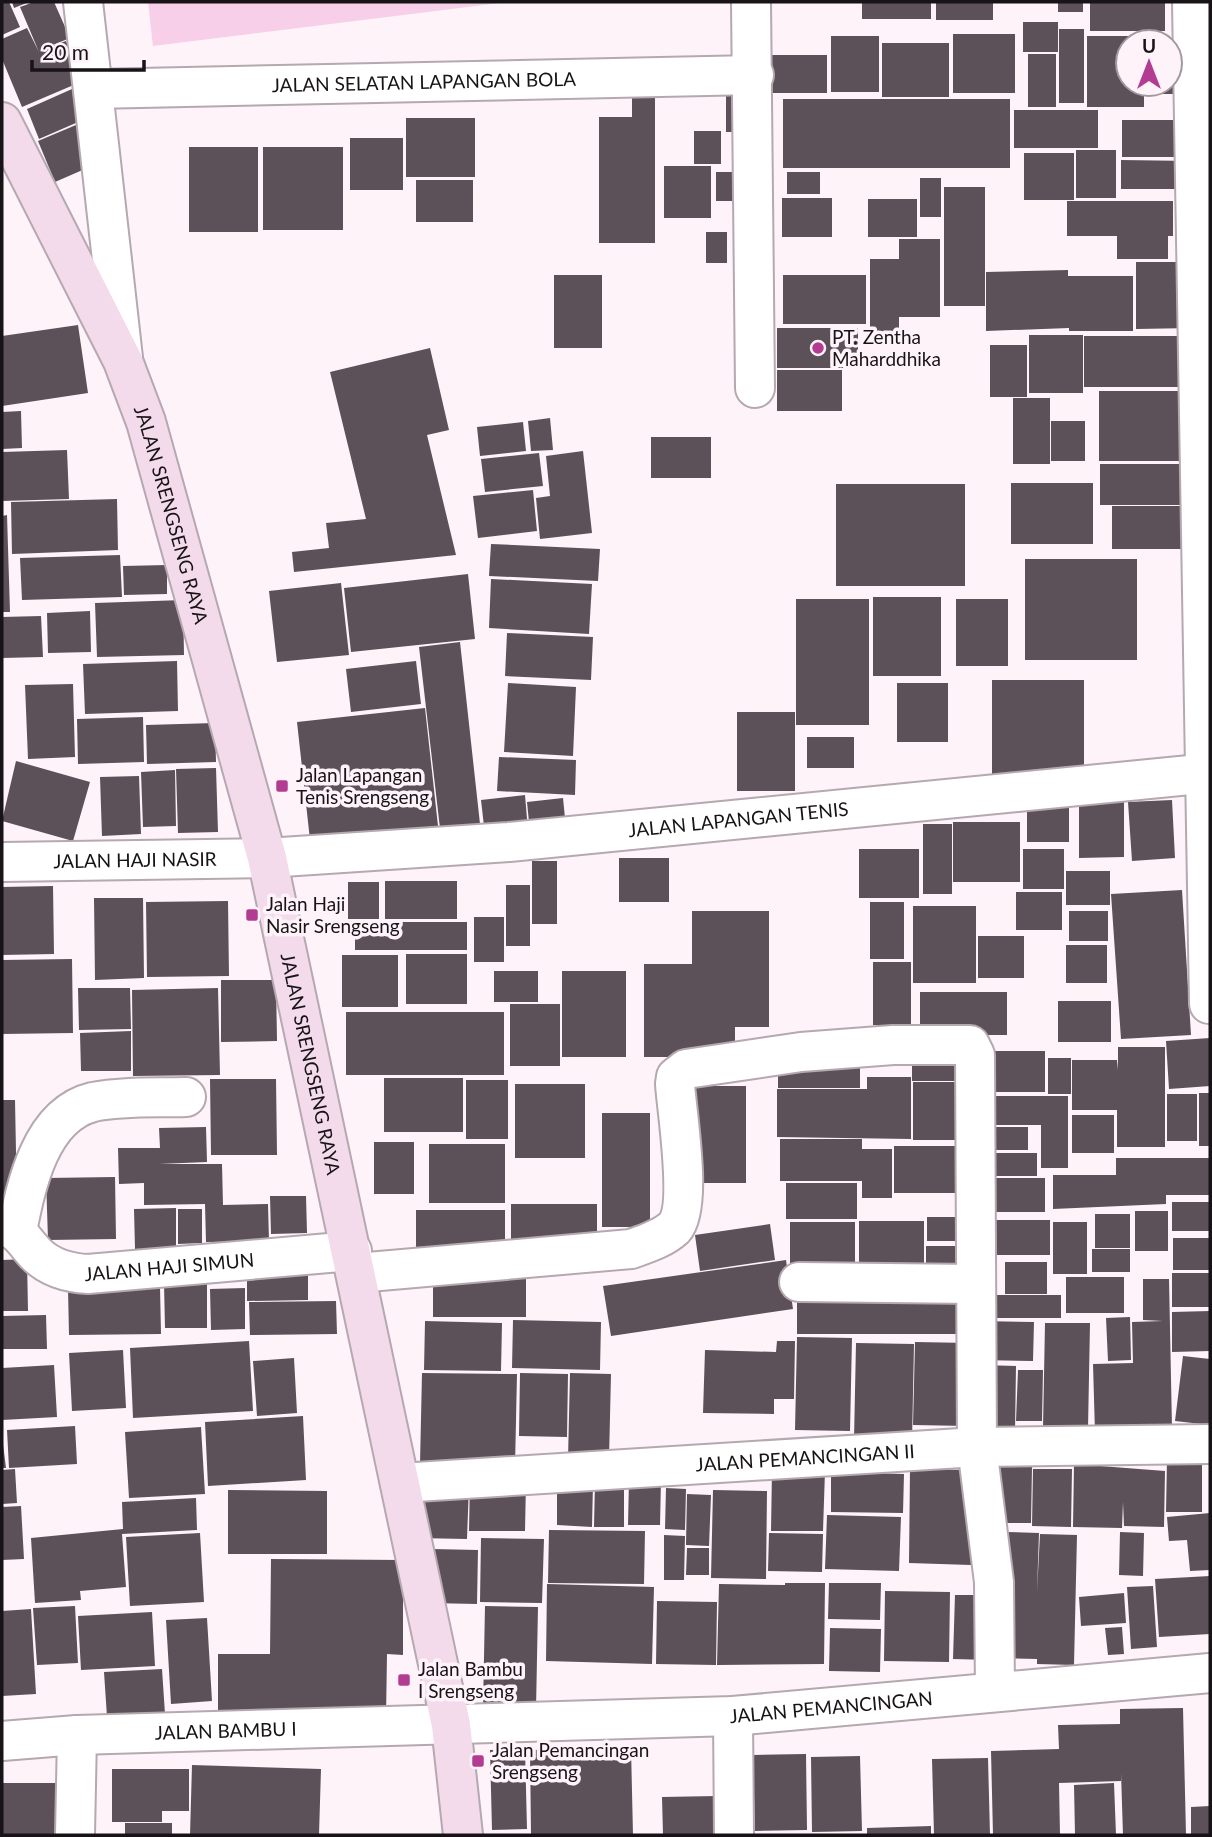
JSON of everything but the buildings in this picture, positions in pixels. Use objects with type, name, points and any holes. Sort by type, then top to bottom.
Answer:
[{"type":"main road","name":"JALAN SRENGSENG RAYA","points":[[2,122],[123,361],[146,422],[267,858],[355,1262],[451,1726],[463,1835]]},
{"type":"street","points":[[83,2],[123,361]]},
{"type":"street","points":[[751,2],[754,75],[755,388]]},
{"type":"street","points":[[1192,2],[1202,221],[1209,1004]]},
{"type":"street","name":"JALAN SELATAN LAPANGAN BOLA","points":[[93,89],[754,75]]},
{"type":"street","name":"JALAN LAPANGAN TENIS","points":[[267,858],[509,842],[1207,773]]},
{"type":"street","name":"JALAN HAJI NASIR","points":[[2,862],[267,858]]},
{"type":"street","name":"JALAN HAJI SIMUN","points":[[10,1228],[37,1256],[59,1269],[79,1273],[631,1250],[659,1238],[676,1226],[684,1200],[675,1084],[676,1077],[686,1069],[801,1052],[893,1045],[966,1044],[973,1047],[975,1055],[976,1284]]},
{"type":"street","points":[[10,1228],[40,1151],[51,1132],[69,1116],[90,1103],[186,1097]]},
{"type":"street","points":[[799,1282],[976,1284],[977,1447],[994,1582],[995,1692]]},
{"type":"street","name":"JALAN PEMANCINGAN II","points":[[400,1483],[977,1447],[1210,1444]]},
{"type":"street","name":"JALAN PEMANCINGAN","points":[[451,1726],[733,1716],[1210,1673]]},
{"type":"street","points":[[733,1716],[733,1835]]},
{"type":"street","name":"JALAN BAMBU I","points":[[2,1741],[77,1735],[451,1726]]},
{"type":"street","points":[[75,1835],[77,1735]]},
{"type":"shaded area","points":[[148,2],[508,2],[153,46]]},
{"type":"place","name":"PT. Zentha Maharddhika","points":[[818,348]]},
{"type":"place","name":"Jalan Lapangan Tenis Srengseng","points":[[282,786]]},
{"type":"place","name":"Jalan Haji Nasir Srengseng","points":[[252,915]]},
{"type":"place","name":"Jalan Bambu I Srengseng","points":[[404,1680]]},
{"type":"place","name":"Jalan Pemancingan Srengseng","points":[[478,1761]]}]
